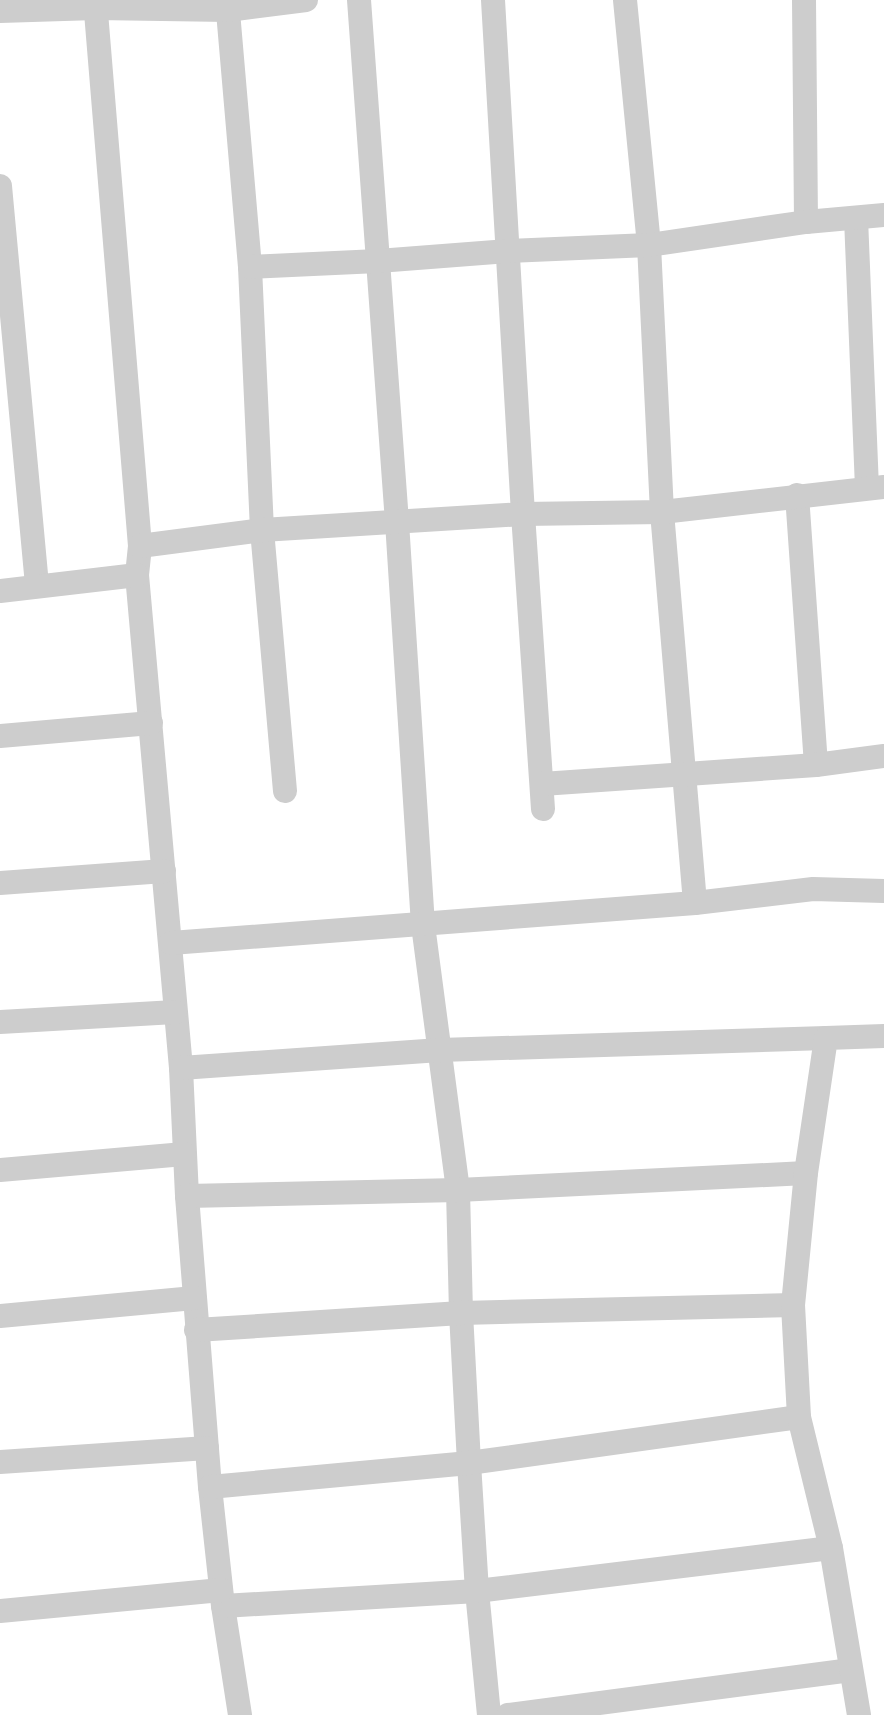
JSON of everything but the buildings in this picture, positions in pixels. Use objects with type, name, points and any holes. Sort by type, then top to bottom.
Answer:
[{"type":"street","points":[[0,11],[96,4],[227,5],[306,0]]},
{"type":"street","points":[[359,0],[397,522],[423,925],[458,1190],[461,1313],[469,1463],[477,1591],[489,1715]]},
{"type":"street","points":[[493,0],[543,809]]},
{"type":"street","points":[[626,0],[649,245],[662,512],[695,903]]},
{"type":"street","points":[[804,0],[806,222]]},
{"type":"street","points":[[96,4],[140,546],[136,575],[181,1068],[184,1154],[196,1330],[222,1598],[240,1715]]},
{"type":"street","points":[[227,5],[250,267],[262,530],[285,791]]},
{"type":"street","points":[[0,186],[37,585]]},
{"type":"street","points":[[250,267],[649,245],[806,222],[884,215]]},
{"type":"street","points":[[140,546],[262,530],[523,514],[662,512],[875,487],[856,218]]},
{"type":"street","points":[[797,495],[816,765]]},
{"type":"street","points":[[0,591],[136,575]]},
{"type":"street","points":[[0,736],[151,723]]},
{"type":"street","points":[[542,784],[816,765],[884,756]]},
{"type":"street","points":[[0,883],[164,871]]},
{"type":"street","points":[[171,944],[695,903],[813,889],[884,891]]},
{"type":"street","points":[[0,1022],[175,1012]]},
{"type":"street","points":[[181,1068],[440,1050],[884,1036]]},
{"type":"street","points":[[826,1038],[806,1173],[793,1305],[799,1417],[831,1548],[859,1715]]},
{"type":"street","points":[[0,1170],[184,1154]]},
{"type":"street","points":[[187,1196],[458,1190],[806,1173]]},
{"type":"street","points":[[0,1316],[194,1298]]},
{"type":"street","points":[[196,1330],[461,1313],[793,1305]]},
{"type":"street","points":[[210,1487],[469,1463],[799,1417]]},
{"type":"street","points":[[0,1462],[207,1448]]},
{"type":"street","points":[[0,1611],[222,1598],[477,1591],[831,1548]]},
{"type":"street","points":[[508,1715],[851,1670]]}]
